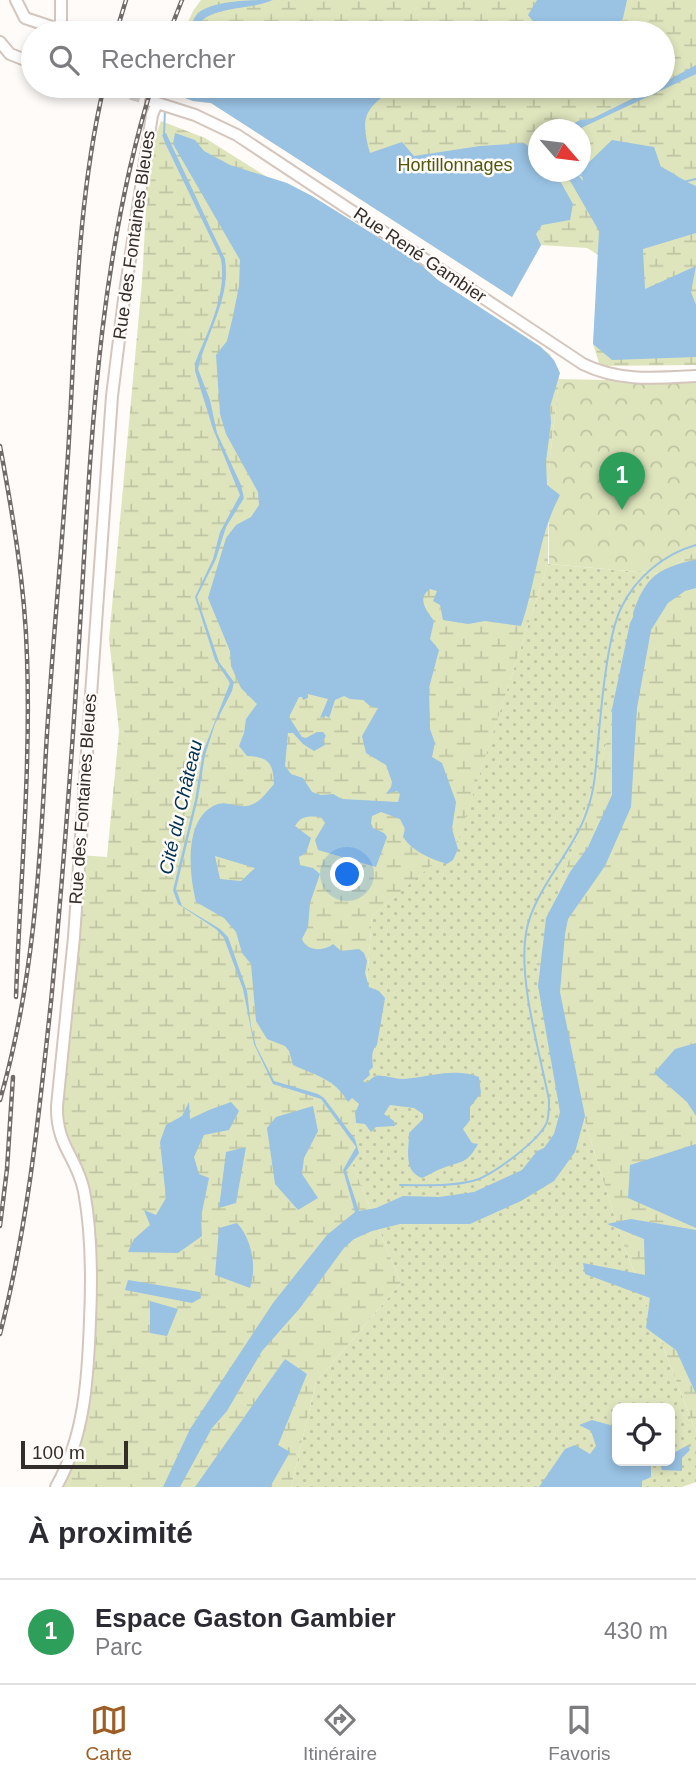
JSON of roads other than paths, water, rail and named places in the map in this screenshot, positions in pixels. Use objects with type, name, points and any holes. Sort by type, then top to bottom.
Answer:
[{"type":"street","points":[[16,0],[25,18],[33,21]]},
{"type":"street","points":[[61,0],[61,21]]},
{"type":"street","points":[[0,42],[10,54],[21,59]]},
{"type":"street","name":"Rue René Gambier","points":[[154,102],[195,115],[261,149],[583,364],[620,377],[696,376]]},
{"type":"street","name":"Rue des Fontaines Bleues","points":[[57,1487],[67,1468],[86,1396],[91,1295],[91,1238],[84,1194],[78,1174],[59,1136],[56,1124],[57,1105],[74,937],[112,396],[154,102]]},
{"type":"water","points":[[273,0],[193,21],[198,13],[213,5]]},
{"type":"water","points":[[537,0],[627,0],[621,21],[533,21],[528,15]]},
{"type":"water","points":[[696,65],[696,74],[675,84],[675,76]]},
{"type":"water","points":[[185,98],[382,98],[372,107],[366,120],[370,153],[402,142],[414,156],[480,146],[524,143],[528,146],[528,182],[561,182],[573,204],[570,220],[542,225],[536,234],[541,245],[512,297],[211,103]]},
{"type":"water","points":[[634,98],[645,98],[591,123],[591,119]]},
{"type":"water","points":[[166,133],[225,259],[225,288],[198,369],[210,400],[217,433],[241,485],[244,498],[226,527],[216,559],[197,597],[219,662],[234,682],[215,724],[205,755],[198,798],[176,889],[182,906],[220,929],[228,937],[247,991],[256,1046],[274,1081],[324,1098],[355,1139],[359,1153],[346,1171],[359,1211],[376,1208],[403,1196],[439,1197],[474,1192],[522,1170],[554,1134],[560,1112],[538,986],[546,918],[570,872],[588,847],[612,795],[612,709],[630,623],[655,585],[676,571],[696,564],[696,588],[685,591],[668,603],[651,630],[637,708],[631,807],[605,866],[568,919],[560,992],[585,1116],[575,1152],[554,1181],[521,1201],[470,1224],[400,1224],[354,1239],[262,1351],[227,1411],[212,1428],[180,1487],[163,1487],[190,1429],[273,1303],[327,1235],[355,1212],[343,1170],[356,1147],[321,1099],[273,1084],[254,1044],[243,989],[224,938],[216,929],[178,904],[173,890],[195,800],[203,752],[230,683],[215,660],[195,597],[213,559],[220,532],[240,495],[213,429],[195,371],[195,363],[219,299],[221,259],[166,145],[162,135]]},
{"type":"water","points":[[175,133],[195,140],[204,151],[230,165],[287,183],[312,196],[418,262],[438,280],[541,347],[554,360],[560,373],[550,407],[551,423],[546,461],[547,485],[560,495],[542,543],[521,626],[485,621],[468,624],[443,620],[440,605],[433,601],[437,591],[430,589],[423,601],[434,621],[430,639],[439,650],[429,688],[430,729],[435,743],[432,757],[442,763],[456,802],[452,829],[458,849],[453,860],[447,864],[417,850],[403,837],[405,829],[400,819],[381,812],[372,816],[371,823],[373,828],[387,837],[376,867],[318,850],[315,840],[325,823],[321,817],[303,818],[295,826],[311,838],[306,853],[299,857],[300,865],[313,868],[320,874],[310,903],[308,927],[302,939],[304,943],[316,949],[333,944],[341,951],[359,949],[367,961],[365,973],[369,987],[379,991],[385,998],[377,1045],[373,1052],[373,1067],[369,1071],[370,1075],[363,1081],[367,1083],[378,1076],[402,1079],[450,1073],[479,1077],[481,1093],[470,1107],[470,1120],[463,1129],[472,1143],[478,1144],[463,1161],[422,1178],[412,1170],[408,1153],[409,1133],[423,1119],[423,1114],[414,1108],[390,1105],[384,1114],[394,1121],[395,1126],[376,1127],[371,1132],[365,1124],[356,1123],[355,1113],[359,1104],[352,1098],[348,1102],[337,1088],[325,1079],[293,1065],[285,1046],[267,1039],[256,1021],[251,964],[242,953],[236,932],[224,918],[196,902],[191,847],[199,820],[218,804],[253,804],[274,784],[268,762],[247,756],[239,746],[246,719],[257,704],[241,688],[231,666],[230,651],[208,598],[226,538],[236,525],[251,517],[259,505],[258,492],[226,434],[220,414],[216,355],[227,341],[239,286],[240,260],[173,144]],"holes":[[[308,694],[328,699],[320,718],[329,718],[335,700],[344,696],[363,700],[378,708],[362,736],[366,753],[386,765],[392,782],[386,794],[397,791],[400,794],[398,802],[321,795],[312,792],[303,778],[291,774],[285,766],[288,733],[293,733],[314,751],[325,745],[323,740],[326,736],[323,732],[302,737],[289,717],[299,697],[303,700],[308,698]],[[215,856],[255,868],[241,881],[220,879]]]},
{"type":"water","points":[[612,140],[654,147],[661,167],[696,186],[696,233],[643,249],[645,289],[696,266],[691,292],[696,305],[696,357],[612,360],[593,344],[599,231],[571,182],[591,182],[591,160]]},
{"type":"water","points":[[696,1043],[696,1116],[687,1102],[654,1073],[675,1049]]},
{"type":"water","points":[[189,1102],[190,1119],[231,1102],[239,1111],[229,1130],[204,1135],[194,1157],[199,1174],[209,1178],[201,1217],[202,1236],[178,1253],[128,1252],[134,1239],[150,1225],[144,1210],[156,1215],[166,1198],[160,1142],[166,1125],[182,1116]]},
{"type":"water","points":[[313,1106],[318,1131],[304,1158],[302,1174],[318,1198],[298,1210],[275,1184],[267,1128],[276,1117]]},
{"type":"water","points":[[696,1144],[696,1228],[628,1198],[630,1165]]},
{"type":"water","points":[[246,1147],[236,1203],[219,1208],[226,1152]]},
{"type":"water","points":[[631,1219],[696,1230],[696,1394],[676,1350],[646,1328],[650,1298],[585,1274],[583,1263],[645,1275],[644,1239],[607,1224]]},
{"type":"water","points":[[237,1223],[250,1245],[252,1254],[250,1288],[215,1275],[219,1228]]},
{"type":"water","points":[[128,1280],[200,1292],[201,1298],[192,1303],[125,1290]]},
{"type":"water","points":[[150,1301],[178,1309],[167,1336],[150,1333]]},
{"type":"water","points":[[285,1359],[307,1374],[278,1445],[290,1452],[270,1487],[195,1487]]},
{"type":"water","points":[[592,1420],[612,1426],[612,1466],[651,1466],[651,1477],[642,1481],[642,1487],[539,1487],[565,1449],[575,1445],[590,1454],[596,1446],[591,1431],[579,1425]]},
{"type":"water","points":[[688,1445],[690,1450],[682,1458],[682,1471],[662,1470],[661,1466],[675,1466],[675,1452]]},
{"type":"waterway","name":"Cité du Château","points":[[164,135],[165,109]]},
{"type":"waterway","name":"Cité du Château","points":[[683,182],[696,179]]},
{"type":"waterway","points":[[400,1185],[448,1185],[476,1180],[516,1156],[547,1122],[549,1100],[531,1016],[525,972],[524,952],[530,917],[581,827],[590,803],[608,654],[621,608],[635,586],[652,568],[673,554],[696,545]]},
{"type":"waterway","points":[[639,614],[648,594],[659,580],[674,572],[696,566]]},
{"type":"tunnel","points":[[141,98],[151,101]]},
{"type":"railway","points":[[120,21],[126,0]]},
{"type":"railway","points":[[174,21],[182,0]]},
{"type":"railway","points":[[0,1100],[20,1014],[33,926],[67,477],[79,261],[88,173],[101,98]]},
{"type":"railway","points":[[0,1334],[25,1211],[51,1002],[72,746],[90,464],[102,336],[121,210],[149,98]]},
{"type":"railway","points":[[0,446],[21,577],[27,657],[26,784],[16,997]]},
{"type":"railway","points":[[0,1226],[13,1077]]},
{"type":"place","name":"Espace Gaston Gambier","points":[[622,510]]},
{"type":"park label","name":"Hortillonnages","points":[[455,165]]}]
